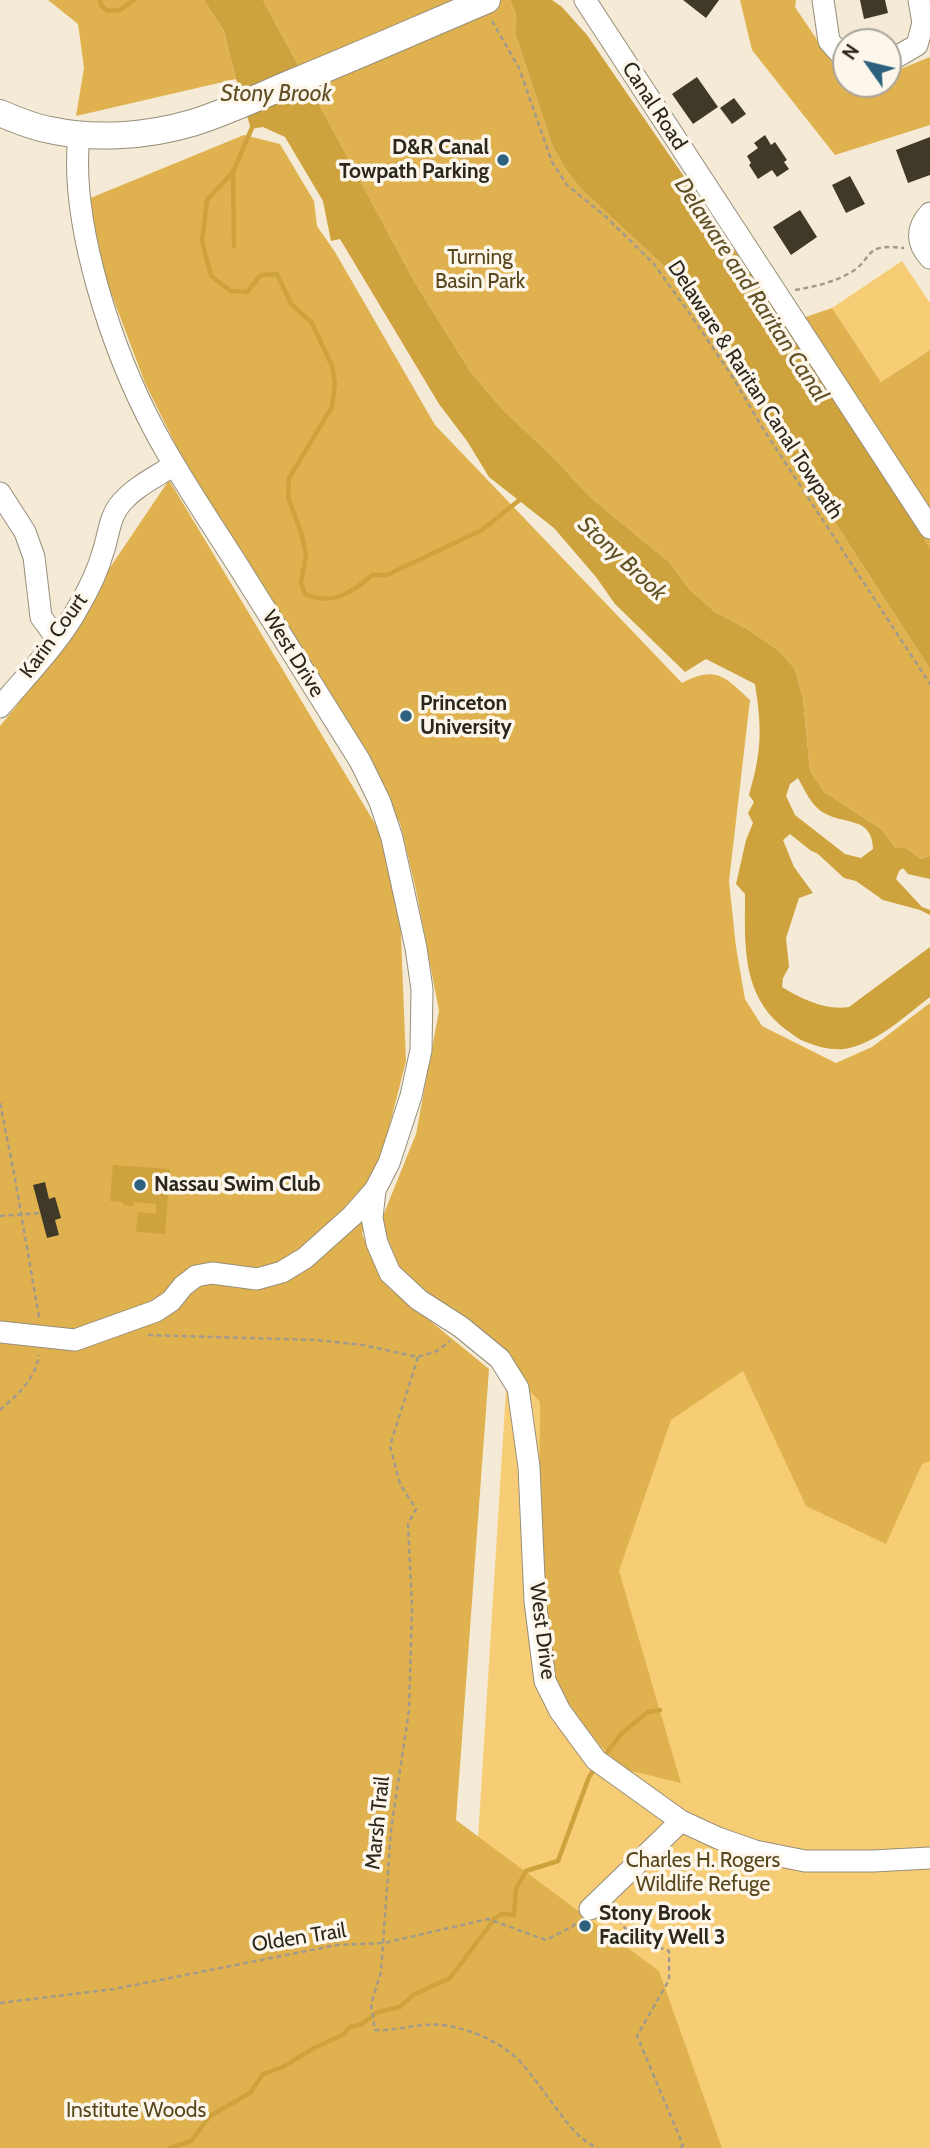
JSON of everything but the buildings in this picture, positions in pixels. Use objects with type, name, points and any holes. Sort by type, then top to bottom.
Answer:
[{"type":"main road","points":[[0,113],[48,130],[110,135],[147,133],[195,122],[488,7]]},
{"type":"street","name":"Canal Road","points":[[585,0],[930,528]]},
{"type":"street","points":[[823,0],[829,40],[832,44]]},
{"type":"street","points":[[902,54],[917,46],[923,23],[919,0]]},
{"type":"street","name":"West Drive","points":[[0,1332],[75,1340],[156,1311],[171,1301],[183,1286],[196,1276],[212,1273],[257,1279],[282,1272],[352,1216],[375,1190],[389,1163],[411,1096],[421,1050],[422,989],[416,948],[392,838],[380,802],[360,761],[174,466],[137,393],[103,305],[81,211],[76,166],[79,134]]},
{"type":"street","points":[[926,254],[919,240],[919,229],[930,213]]},
{"type":"street","name":"Karin Court","points":[[0,707],[57,639],[78,608],[93,579],[112,517],[120,504],[133,491],[174,466]]},
{"type":"street","points":[[0,493],[25,532],[34,557],[41,617],[57,639]]},
{"type":"street","name":"West Drive","points":[[375,1190],[372,1218],[377,1243],[390,1273],[419,1300],[461,1327],[500,1359],[518,1388],[529,1467],[535,1601],[545,1681],[560,1711],[600,1762],[681,1821],[755,1851],[805,1861],[930,1858]]},
{"type":"street","points":[[595,1903],[681,1821]]},
{"type":"path","name":"Delaware & Raritan Canal Towpath","points":[[488,7],[519,68],[552,162],[567,185],[605,216],[653,263],[690,314],[930,684]]},
{"type":"path","points":[[774,289],[793,290],[832,281],[851,273],[870,251],[884,246],[926,254]]},
{"type":"path","points":[[0,1103],[42,1337],[37,1366],[26,1388],[0,1410]]},
{"type":"path","points":[[0,1216],[40,1213]]},
{"type":"path","points":[[123,1323],[149,1336],[316,1340],[363,1345],[418,1357],[437,1351],[449,1342],[461,1327]]},
{"type":"path","name":"Marsh Trail","points":[[418,1357],[390,1446],[400,1484],[416,1509],[408,1524],[412,1607],[409,1710],[391,1830],[381,1972],[371,2004],[375,2030],[447,2025],[481,2035],[514,2055],[568,2126],[588,2144],[598,2148]]},
{"type":"path","points":[[595,1903],[634,1938],[669,1951],[669,1980],[637,2036],[683,2145],[680,2148]]},
{"type":"path","name":"Olden Trail","points":[[0,2003],[114,1989],[337,1945],[384,1943],[488,1919],[546,1940],[573,1926],[595,1903]]},
{"type":"green space","points":[[48,0],[204,0],[224,31],[236,79],[76,116],[84,68],[78,24]]},
{"type":"green space","name":"Turning Basin Park","points":[[263,0],[510,0],[516,14],[515,33],[553,147],[567,171],[582,190],[676,277],[930,669],[930,856],[921,859],[906,848],[896,848],[881,829],[824,792],[810,771],[803,699],[795,669],[779,651],[749,630],[715,612],[689,589],[670,563],[590,497],[553,457],[504,411],[472,374],[414,281]]},
{"type":"green space","points":[[740,0],[796,0],[795,7],[832,62],[832,98],[902,98],[902,68],[930,57],[930,125],[835,155],[752,50]]},
{"type":"green space","points":[[244,135],[280,144],[314,201],[317,226],[335,252],[435,425],[682,683],[712,674],[734,685],[750,700],[729,881],[745,999],[762,1026],[836,1063],[872,1047],[930,1003],[930,1461],[922,1464],[886,1544],[806,1506],[743,1371],[671,1420],[619,1571],[681,1783],[623,1769],[552,1695],[539,1555],[540,1402],[472,1328],[401,1273],[381,1221],[416,1134],[439,1011],[400,823],[314,674],[191,476],[145,383],[107,282],[88,199]]},
{"type":"green space","points":[[902,261],[930,303],[930,350],[881,382],[832,308]]},
{"type":"green space","points":[[832,308],[881,382],[930,350],[930,548],[857,429],[785,324]]},
{"type":"green space","name":"Institute Woods","points":[[169,480],[398,862],[406,1061],[362,1234],[384,1283],[489,1369],[456,1820],[659,1971],[722,2148],[0,2148],[0,726],[18,704]]},
{"type":"green space","name":"Charles H. Rogers Wildlife Refuge","points":[[508,1358],[930,1382],[930,2148],[0,2148],[0,2079],[470,1967]]},
{"type":"water","name":"Stony Brook","points":[[204,0],[263,0],[414,281],[472,374],[504,411],[553,457],[590,497],[670,563],[689,589],[715,612],[749,630],[779,651],[795,669],[803,699],[810,771],[824,792],[881,829],[896,848],[906,848],[921,859],[930,856],[930,879],[908,874],[903,868],[896,879],[922,907],[930,910],[930,915],[883,900],[856,881],[844,878],[818,854],[790,834],[783,840],[794,867],[813,893],[799,898],[786,938],[789,967],[782,987],[823,1006],[849,1007],[930,947],[930,997],[884,1032],[864,1043],[847,1048],[823,1048],[801,1040],[788,1031],[761,1003],[749,969],[746,951],[745,894],[736,884],[746,840],[753,823],[748,813],[754,802],[749,795],[760,740],[755,684],[706,659],[685,672],[615,604],[554,528],[489,477],[467,441],[439,404],[340,239],[331,241],[323,201],[285,137],[263,127],[251,129],[224,31]],"holes":[[[798,778],[820,810],[832,817],[863,826],[868,831],[873,849],[861,858],[845,854],[795,815],[786,796],[790,784]]]},
{"type":"water","name":"Delaware and Raritan Canal","points":[[510,0],[552,0],[562,7],[587,35],[857,429],[930,548],[930,669],[676,277],[582,190],[567,171],[553,147],[515,33],[516,14]]},
{"type":"water","name":"Nassau Swim Club","points":[[113,1165],[170,1169],[165,1234],[136,1232],[138,1212],[156,1214],[156,1204],[134,1202],[133,1206],[110,1201]]},
{"type":"waterway","points":[[100,0],[101,5],[108,11],[120,10],[134,0]]},
{"type":"waterway","points":[[254,123],[233,172],[207,200],[202,241],[211,276],[231,291],[247,292],[261,275],[277,274],[291,304],[312,323],[332,366],[335,383],[332,407],[289,478],[288,497],[306,554],[301,583],[305,594],[324,599],[341,596],[372,575],[387,575],[482,530],[522,498]]},
{"type":"waterway","points":[[233,172],[234,246]]},
{"type":"waterway","points":[[603,1758],[621,1734],[648,1712],[660,1710]]},
{"type":"waterway","points":[[170,2148],[191,2141],[210,2116],[250,2093],[263,2074],[283,2067],[344,2034],[350,2027],[360,2025],[378,2012],[400,2007],[413,1995],[450,1978],[495,1918],[502,1914],[514,1915],[516,1889],[526,1871],[558,1861],[589,1777],[595,1768]]},
{"type":"place","name":"D&R Canal Towpath Parking","points":[[503,160]]},
{"type":"place","name":"Princeton University","points":[[406,716]]},
{"type":"place","name":"Nassau Swim Club","points":[[140,1185]]},
{"type":"place","name":"Stony Brook Facility Well 3","points":[[585,1926]]}]
